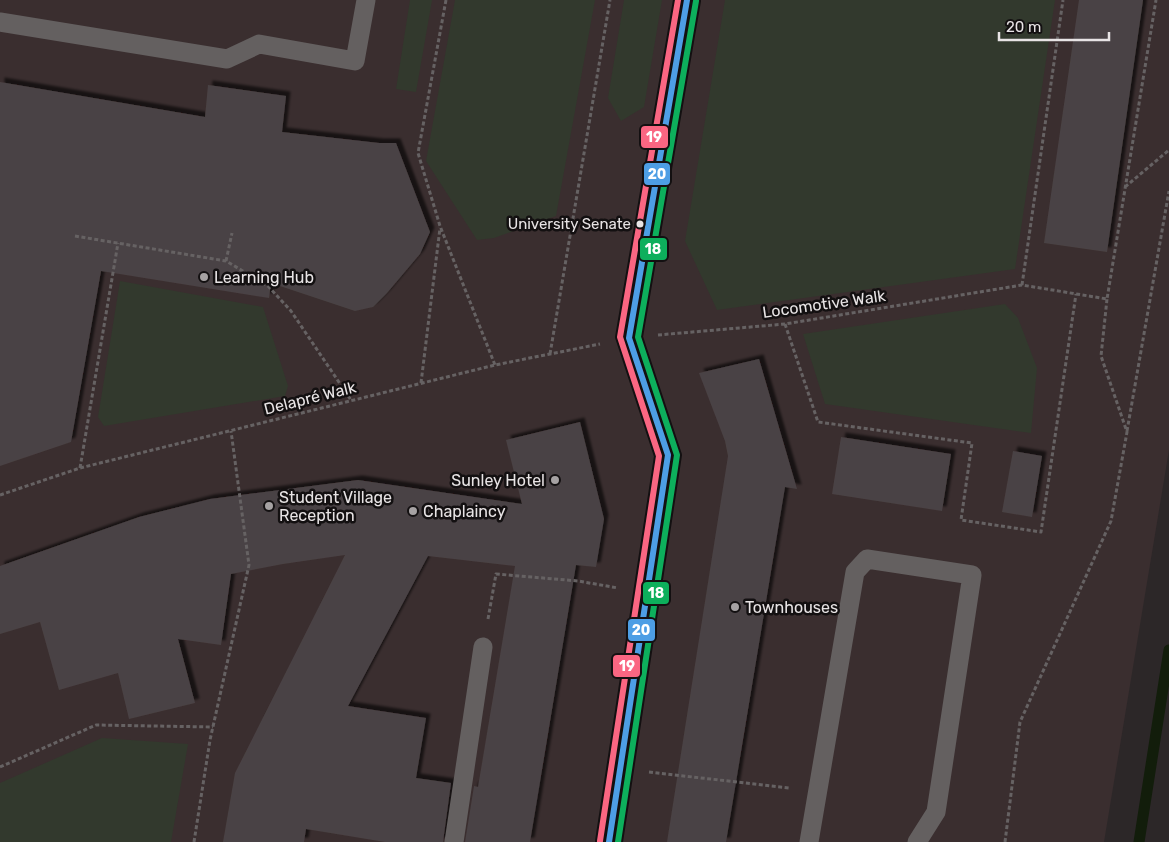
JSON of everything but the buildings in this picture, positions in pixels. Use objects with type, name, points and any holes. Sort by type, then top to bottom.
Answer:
[{"type":"lane","points":[[0,22],[227,59],[260,44],[355,61],[366,0]]},
{"type":"lane","points":[[609,842],[668,455],[629,338],[687,0]]},
{"type":"lane","points":[[809,842],[855,572],[867,559],[972,575],[936,812],[917,842]]},
{"type":"lane","points":[[454,842],[484,647]]},
{"type":"path","points":[[446,0],[418,152],[440,226],[494,365]]},
{"type":"path","points":[[550,354],[610,0]]},
{"type":"path","points":[[1022,285],[1063,0]]},
{"type":"path","points":[[1127,432],[1101,356],[1107,299],[1124,187],[1156,0]]},
{"type":"path","points":[[1124,187],[1169,150]]},
{"type":"path","points":[[1005,842],[1020,722],[1111,521],[1169,191]]},
{"type":"path","points":[[421,383],[440,226]]},
{"type":"path","points":[[226,261],[232,233]]},
{"type":"path","points":[[75,236],[226,261],[268,286],[291,311],[351,400]]},
{"type":"path","points":[[80,468],[118,243]]},
{"type":"path","name":"Locomotive Walk","points":[[629,338],[785,324],[1022,285],[1107,299]]},
{"type":"path","points":[[785,324],[818,422],[972,443],[961,520],[1041,532],[1076,294]]},
{"type":"path","name":"Delapré Walk","points":[[0,495],[80,468],[351,400],[494,365],[629,338]]},
{"type":"path","points":[[194,842],[213,727],[249,565],[231,431]]},
{"type":"path","points":[[484,647],[496,574],[578,581],[648,593]]},
{"type":"path","points":[[0,767],[96,725],[213,727]]},
{"type":"path","points":[[621,769],[818,791]]},
{"type":"shaded area","points":[[0,0],[1169,0],[1169,450],[1104,842],[0,842]]},
{"type":"green space","points":[[410,0],[432,0],[416,92],[396,89]]},
{"type":"green space","points":[[455,0],[595,0],[556,216],[494,238],[477,240],[426,161]]},
{"type":"green space","points":[[624,0],[662,0],[644,107],[621,121],[608,98]]},
{"type":"green space","points":[[725,0],[1055,0],[1015,269],[717,310],[685,241]]},
{"type":"green space","points":[[120,281],[263,307],[288,386],[285,396],[104,426],[98,417]]},
{"type":"green space","points":[[1005,304],[1018,318],[1037,368],[1031,433],[825,404],[803,334]]},
{"type":"green space","points":[[102,738],[188,744],[171,842],[0,842],[0,783]]},
{"type":"waterway","points":[[1139,842],[1169,650]]},
{"type":"transit line","name":"19","points":[[600,841],[659,456],[620,337],[678,0]]},
{"type":"transit line","name":"20","points":[[609,842],[668,455],[629,338],[687,0]]},
{"type":"transit line","name":"18","points":[[618,842],[677,455],[638,337],[696,1]]},
{"type":"place","name":"University Senate","points":[[640,224]]},
{"type":"place","name":"Learning Hub","points":[[204,277]]},
{"type":"place","name":"Sunley Hotel","points":[[555,480]]},
{"type":"place","name":"Student Village Reception","points":[[269,506]]},
{"type":"place","name":"Chaplaincy","points":[[413,511]]},
{"type":"place","name":"Townhouses","points":[[735,607]]}]
